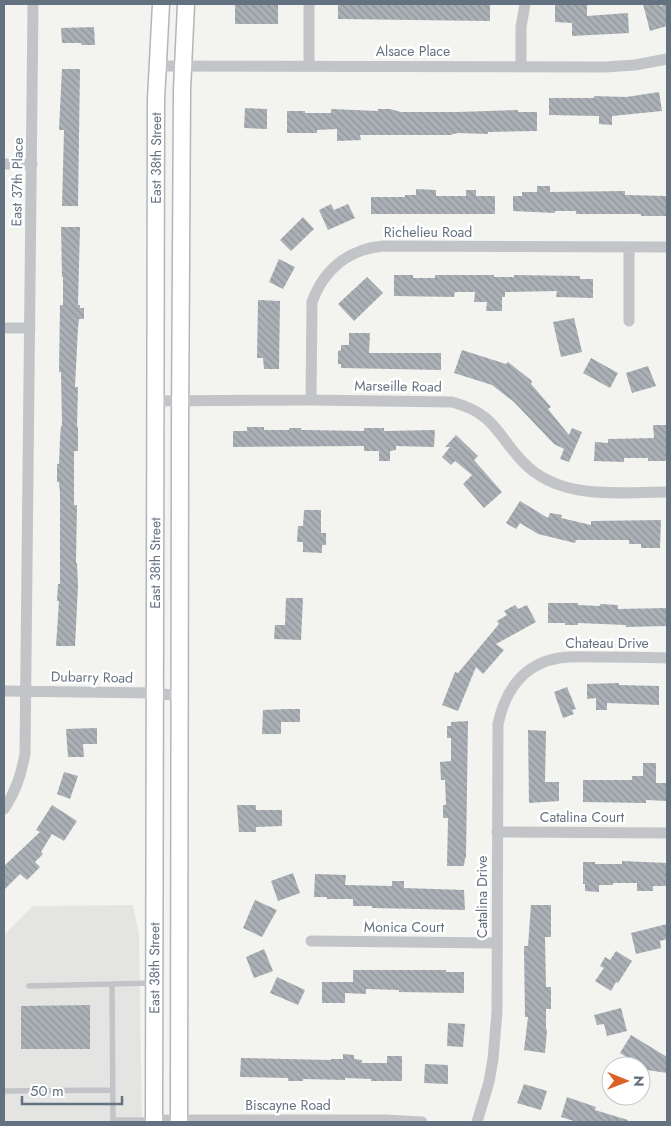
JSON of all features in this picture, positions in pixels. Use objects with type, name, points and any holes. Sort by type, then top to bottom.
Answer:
[{"type":"main road","name":"East 38th Street","points":[[154,1121],[153,829],[156,110],[161,4]]},
{"type":"main road","name":"East 38th Street","points":[[179,1121],[180,401],[182,90],[186,4]]},
{"type":"street","name":"East 37th Place","points":[[4,809],[16,790],[24,761],[33,4]]},
{"type":"street","points":[[309,4],[309,66]]},
{"type":"street","points":[[520,67],[521,27],[525,4]]},
{"type":"street","name":"Alsace Place","points":[[158,66],[616,67],[667,59]]},
{"type":"street","points":[[4,164],[32,164]]},
{"type":"street","name":"Richelieu Road","points":[[311,400],[312,302],[322,279],[335,265],[349,255],[368,248],[383,246],[667,247]]},
{"type":"street","points":[[629,247],[629,321]]},
{"type":"street","points":[[4,328],[30,328]]},
{"type":"street","name":"Marseille Road","points":[[155,401],[311,400],[452,402],[470,408],[487,418],[523,463],[555,484],[573,490],[589,492],[667,492]]},
{"type":"street","name":"Chateau Drive","points":[[522,676],[534,667],[559,658],[667,658]]},
{"type":"street","name":"Catalina Drive","points":[[477,1122],[493,1059],[497,1012],[498,724],[501,706],[522,676]]},
{"type":"street","name":"Dubarry Road","points":[[4,690],[155,693],[179,696]]},
{"type":"street","name":"Catalina Court","points":[[497,832],[667,832]]},
{"type":"street","name":"Monica Court","points":[[311,941],[497,943]]},
{"type":"street","name":"Biscayne Road","points":[[154,1121],[385,1120],[422,1122]]},
{"type":"lane","points":[[29,986],[155,983]]},
{"type":"lane","points":[[112,984],[113,1121],[154,1121]]},
{"type":"lane","points":[[4,1091],[113,1090]]},
{"type":"shaded area","points":[[133,905],[139,934],[142,1122],[4,1122],[4,935],[33,906]]},
{"type":"building","points":[[235,4],[278,4],[278,24],[235,24]]},
{"type":"building","points":[[338,4],[490,4],[490,21],[338,19]]},
{"type":"building","points":[[555,4],[587,4],[587,16],[628,13],[629,33],[572,36],[572,23],[555,22]]},
{"type":"building","points":[[643,4],[659,4],[660,6],[667,4],[667,26],[650,31]]},
{"type":"building","points":[[94,27],[95,45],[62,43],[61,28]]},
{"type":"building","points":[[62,69],[80,69],[78,206],[62,206],[64,130],[59,130]]},
{"type":"building","points":[[659,92],[662,111],[612,116],[612,125],[599,124],[599,116],[549,115],[549,98],[626,97]]},
{"type":"building","points":[[245,108],[267,109],[267,129],[244,128]]},
{"type":"building","points":[[331,109],[378,111],[378,109],[390,109],[401,112],[518,110],[518,112],[537,112],[537,131],[488,132],[488,134],[458,133],[450,135],[360,135],[361,140],[337,141],[337,129],[317,130],[317,133],[287,133],[287,111],[331,113]]},
{"type":"building","points":[[537,186],[550,186],[550,192],[625,191],[625,195],[667,196],[667,216],[576,214],[576,211],[555,211],[555,213],[513,211],[513,196],[522,196],[522,192],[537,192]]},
{"type":"building","points":[[416,189],[436,190],[436,196],[466,196],[466,190],[476,190],[476,196],[495,196],[495,214],[371,214],[371,197],[405,197],[405,195],[416,195]]},
{"type":"building","points":[[331,204],[334,210],[348,204],[355,218],[328,230],[319,210]]},
{"type":"building","points":[[303,217],[314,229],[291,251],[280,240]]},
{"type":"building","points":[[61,227],[80,227],[78,305],[80,305],[80,308],[84,308],[84,319],[79,319],[75,387],[78,387],[78,451],[74,451],[74,505],[77,505],[76,563],[78,585],[75,646],[56,646],[59,601],[57,601],[58,584],[60,584],[60,494],[59,482],[57,482],[57,464],[59,464],[62,426],[61,372],[59,372],[60,305],[63,305]]},
{"type":"building","points":[[279,259],[295,267],[283,289],[269,282]]},
{"type":"building","points":[[394,275],[413,275],[413,278],[435,278],[435,275],[494,275],[494,277],[514,277],[514,275],[580,276],[580,279],[593,279],[593,298],[556,297],[557,291],[505,292],[505,297],[502,297],[502,311],[486,311],[487,302],[474,302],[475,292],[455,292],[454,297],[394,296]]},
{"type":"building","points":[[367,277],[383,293],[354,321],[338,304]]},
{"type":"building","points":[[258,300],[280,301],[279,369],[264,369],[263,358],[257,358]]},
{"type":"building","points":[[574,318],[582,352],[561,357],[553,322]]},
{"type":"building","points":[[349,333],[370,333],[369,353],[441,353],[441,370],[341,368],[341,364],[338,364],[338,351],[341,350],[341,345],[349,345]]},
{"type":"building","points":[[462,350],[506,364],[508,362],[532,381],[531,384],[551,407],[548,409],[569,435],[572,428],[582,432],[569,462],[560,459],[564,449],[554,444],[514,402],[492,385],[454,373]]},
{"type":"building","points":[[591,358],[618,373],[610,388],[583,373]]},
{"type":"building","points":[[648,366],[656,386],[632,393],[626,373]]},
{"type":"building","points":[[653,425],[667,425],[667,461],[648,461],[648,458],[624,458],[624,462],[594,461],[595,442],[608,443],[608,439],[654,438]]},
{"type":"building","points":[[247,427],[264,427],[264,430],[301,428],[301,430],[364,431],[364,428],[384,428],[384,431],[435,430],[434,447],[396,446],[396,450],[390,451],[390,461],[379,461],[379,451],[364,451],[364,446],[233,447],[233,431],[247,431]]},
{"type":"building","points":[[456,435],[478,456],[474,460],[502,492],[484,508],[463,484],[472,475],[455,461],[451,465],[442,457],[450,447],[445,447]]},
{"type":"building","points":[[520,501],[548,518],[550,513],[562,515],[561,518],[591,525],[591,521],[661,520],[660,548],[641,548],[641,544],[629,544],[629,540],[576,540],[575,543],[538,534],[520,523],[516,529],[506,523]]},
{"type":"building","points":[[304,510],[321,510],[321,533],[326,533],[326,545],[322,545],[322,553],[303,552],[303,542],[297,542],[298,526],[303,526]]},
{"type":"building","points":[[286,598],[303,598],[301,640],[274,639],[275,625],[285,625]]},
{"type":"building","points":[[548,603],[578,603],[578,605],[600,606],[600,604],[618,605],[618,609],[667,608],[667,626],[626,627],[626,625],[578,623],[578,625],[565,625],[565,623],[548,623]]},
{"type":"building","points":[[515,605],[518,609],[527,605],[536,622],[496,644],[504,650],[483,674],[476,667],[458,711],[442,705],[455,672],[458,673],[499,624],[497,621],[507,615],[504,611]]},
{"type":"building","points":[[619,683],[619,685],[659,686],[659,705],[607,703],[607,710],[596,710],[596,698],[587,699],[587,684]]},
{"type":"building","points":[[567,687],[576,709],[572,710],[574,714],[563,718],[554,692]]},
{"type":"building","points":[[300,709],[300,722],[281,722],[281,734],[262,734],[263,710]]},
{"type":"building","points":[[468,721],[466,858],[464,866],[447,866],[448,818],[443,818],[443,805],[446,805],[445,780],[441,780],[440,762],[451,761],[451,738],[447,738],[447,726],[451,726],[451,722]]},
{"type":"building","points":[[97,728],[97,744],[83,744],[84,757],[68,757],[66,729]]},
{"type":"building","points":[[528,730],[546,731],[545,782],[559,782],[559,801],[529,803]]},
{"type":"building","points":[[643,763],[656,763],[656,783],[667,783],[667,801],[646,800],[646,803],[583,802],[583,780],[632,780],[632,776],[643,776]]},
{"type":"building","points":[[64,772],[78,776],[70,799],[57,794]]},
{"type":"building","points":[[52,805],[77,821],[64,841],[52,834],[41,852],[43,854],[35,862],[40,867],[27,880],[20,874],[4,890],[4,866],[40,832],[36,830]]},
{"type":"building","points":[[237,805],[256,805],[256,810],[282,810],[282,826],[256,827],[256,832],[239,832]]},
{"type":"building","points":[[622,861],[667,863],[667,886],[653,886],[653,891],[637,891],[637,883],[613,883],[613,885],[599,885],[599,892],[585,891],[585,884],[583,884],[583,862],[622,864]]},
{"type":"building","points":[[293,873],[300,893],[278,901],[271,881]]},
{"type":"building","points":[[315,874],[346,875],[345,885],[392,886],[392,881],[404,881],[404,888],[464,890],[465,910],[372,908],[372,906],[353,906],[353,899],[314,897]]},
{"type":"building","points":[[255,900],[277,910],[262,937],[243,928]]},
{"type":"building","points":[[531,905],[551,905],[551,937],[545,937],[546,987],[551,987],[551,1009],[546,1009],[545,1053],[524,1050],[528,1017],[525,1017],[524,946],[528,946]]},
{"type":"building","points":[[667,924],[667,939],[660,941],[661,948],[636,954],[631,933]]},
{"type":"building","points":[[264,949],[273,971],[254,978],[246,957]]},
{"type":"building","points":[[616,951],[632,961],[611,991],[595,981],[604,968],[600,966],[605,957],[610,960]]},
{"type":"building","points":[[353,970],[446,970],[446,972],[464,972],[464,993],[399,992],[399,990],[366,989],[366,994],[345,993],[345,1003],[322,1003],[322,982],[353,982]]},
{"type":"building","points":[[277,977],[305,990],[298,1005],[270,993]]},
{"type":"building","points":[[90,1005],[90,1049],[21,1049],[21,1006]]},
{"type":"building","points":[[621,1008],[627,1031],[607,1036],[604,1024],[597,1025],[594,1015]]},
{"type":"building","points":[[448,1023],[465,1024],[463,1047],[447,1046]]},
{"type":"building","points":[[631,1035],[667,1057],[667,1073],[651,1071],[651,1056],[625,1056],[620,1053]]},
{"type":"building","points":[[343,1054],[354,1055],[354,1059],[362,1060],[362,1063],[387,1063],[387,1056],[402,1056],[402,1081],[371,1081],[371,1079],[345,1078],[345,1080],[303,1079],[303,1081],[288,1081],[288,1078],[240,1077],[241,1058],[331,1060],[343,1059]]},
{"type":"building","points":[[425,1064],[448,1065],[448,1084],[424,1083]]},
{"type":"building","points":[[524,1084],[547,1091],[541,1110],[517,1103]]},
{"type":"building","points":[[567,1097],[596,1107],[595,1110],[628,1120],[627,1122],[577,1122],[561,1117]]}]
